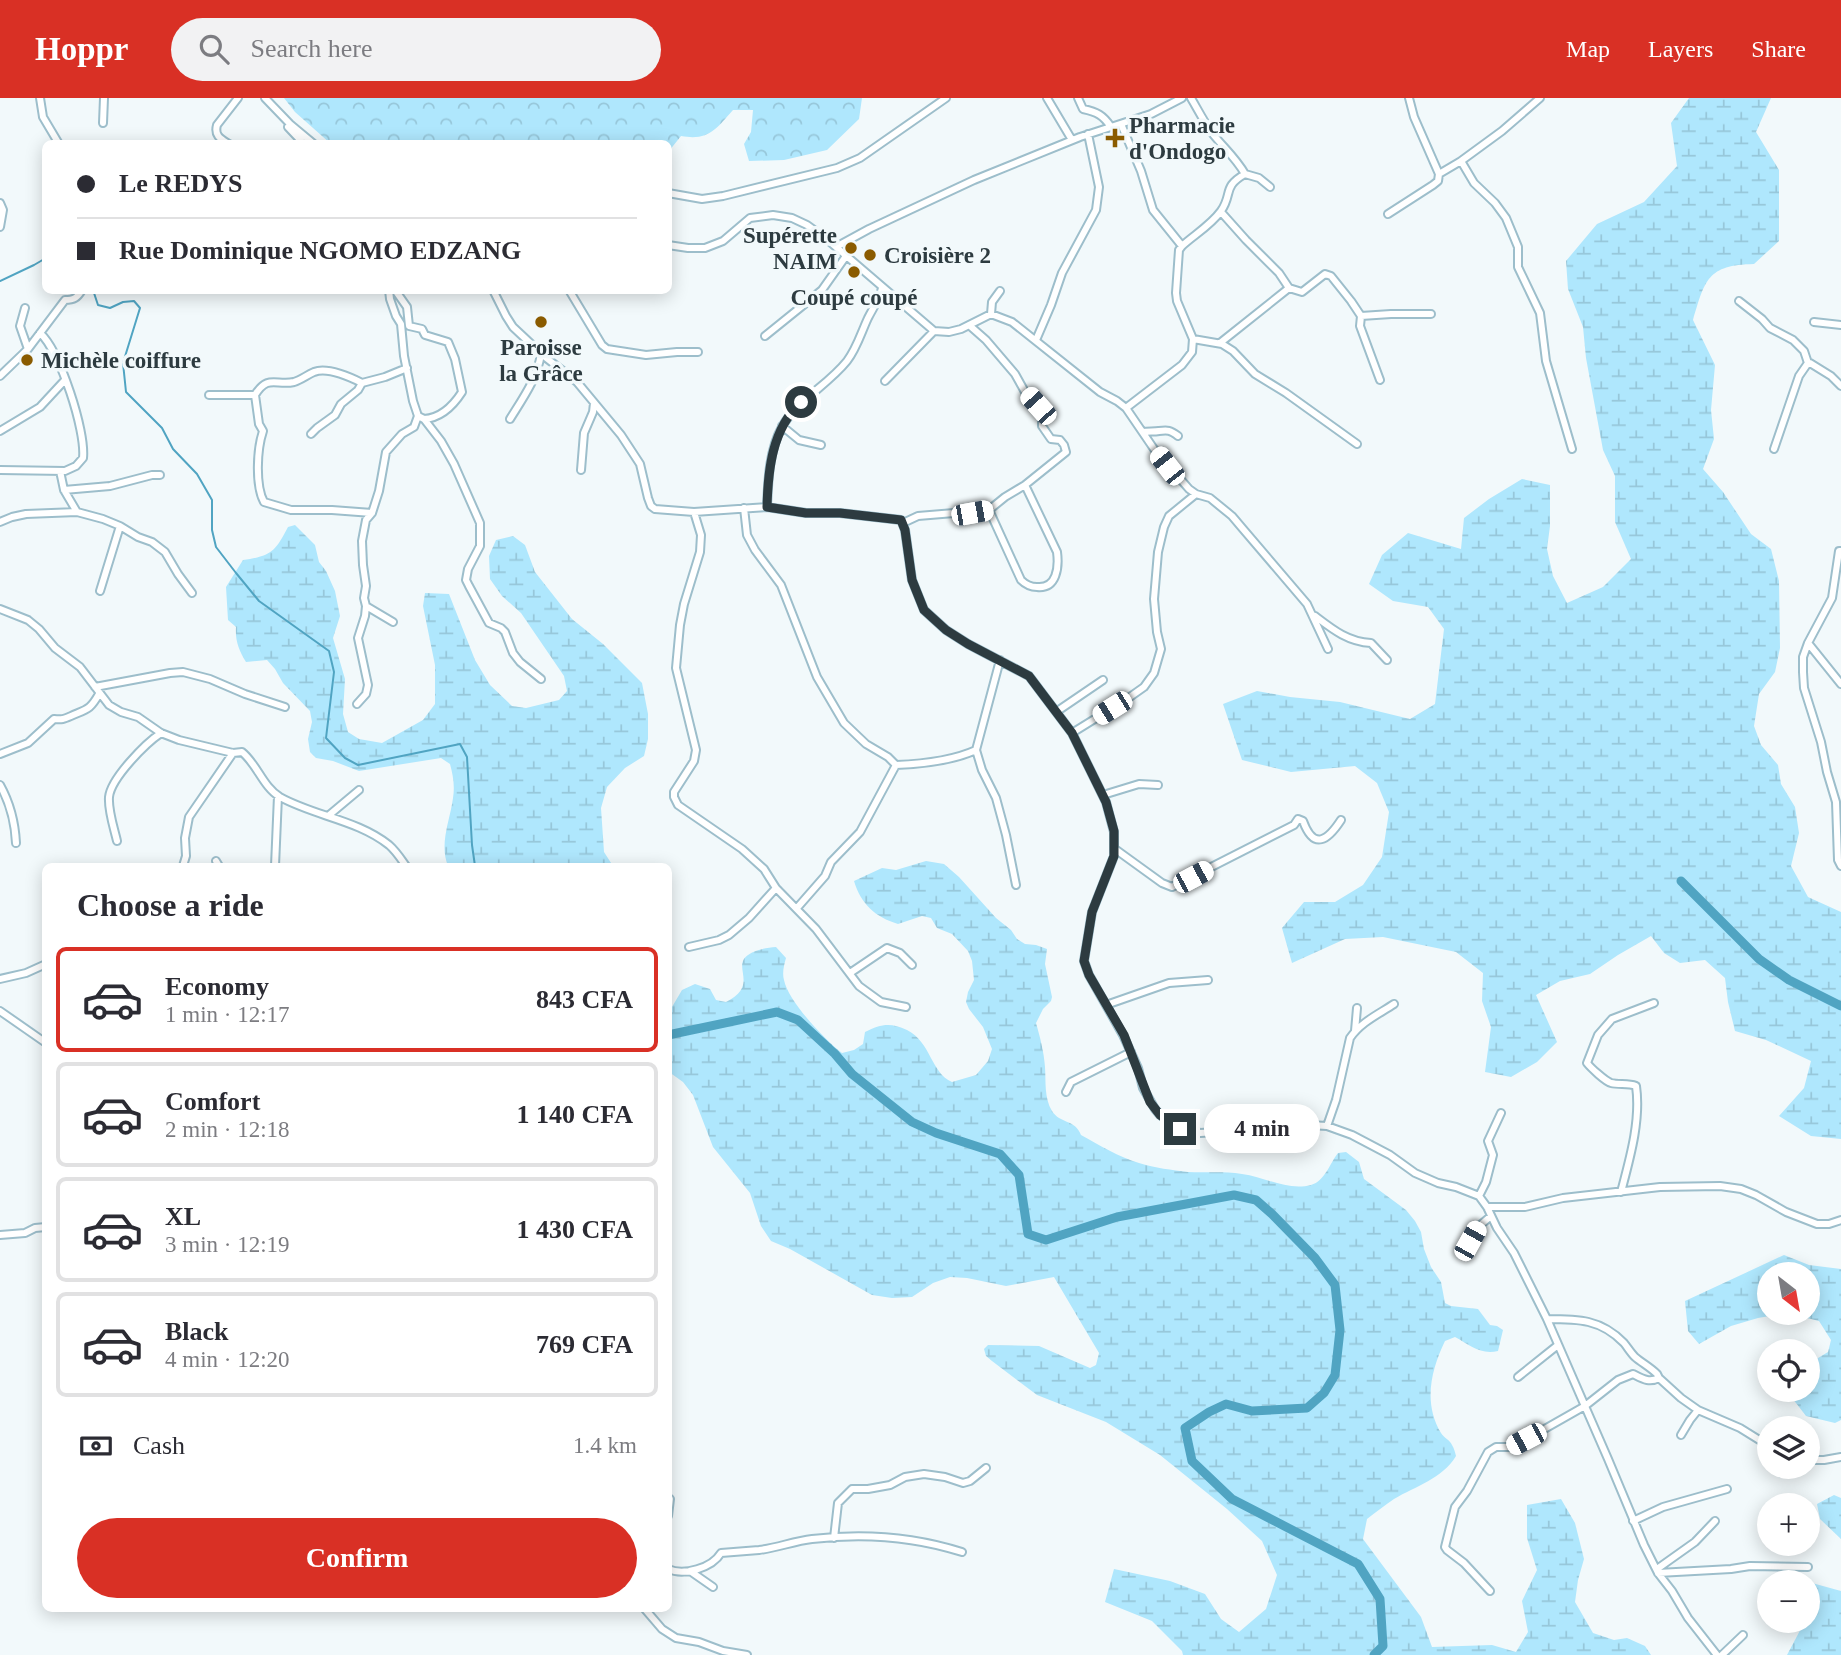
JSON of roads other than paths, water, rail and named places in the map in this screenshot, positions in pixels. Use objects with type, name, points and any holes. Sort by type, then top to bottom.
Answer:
[{"type":"street","points":[[40,98],[43,117],[57,140]]},
{"type":"street","points":[[103,123],[104,98]]},
{"type":"street","points":[[222,140],[215,131],[217,125],[238,98]]},
{"type":"street","points":[[263,98],[300,140]]},
{"type":"street","points":[[263,98],[309,140]]},
{"type":"street","points":[[672,194],[702,198],[723,196],[837,168],[860,158],[946,98]]},
{"type":"street","points":[[1047,98],[1072,140]]},
{"type":"street","points":[[1079,98],[1083,110],[1105,117],[1111,127]]},
{"type":"street","points":[[836,247],[974,180],[1088,134],[1151,114],[1182,98]]},
{"type":"street","points":[[1191,98],[1210,131],[1237,159],[1245,174]]},
{"type":"street","points":[[1388,214],[1438,181],[1439,174],[1413,117],[1409,98]]},
{"type":"street","points":[[1439,174],[1502,131],[1539,98]]},
{"type":"street","points":[[1121,124],[1141,171],[1153,210],[1182,246]]},
{"type":"street","points":[[1036,340],[1062,273],[1096,210],[1099,187],[1088,134]]},
{"type":"street","points":[[1461,161],[1474,183],[1506,218],[1518,247],[1518,267],[1540,313],[1546,362],[1572,449]]},
{"type":"street","points":[[1126,408],[1182,365],[1192,352],[1193,339],[1177,301],[1179,250],[1220,212],[1229,187],[1235,179],[1245,174],[1259,178],[1270,187]]},
{"type":"street","points":[[0,204],[3,210],[0,227]]},
{"type":"street","points":[[1220,212],[1279,273],[1289,288],[1302,292],[1325,274],[1329,275],[1361,316],[1360,326],[1380,380]]},
{"type":"street","points":[[672,246],[709,247],[723,241],[750,218],[779,215],[807,225],[934,331],[949,332],[991,314],[1012,322],[1100,393],[1126,408],[1167,466],[1196,494],[1210,498],[1232,516],[1300,594],[1328,649]]},
{"type":"street","points":[[765,336],[822,290],[846,256]]},
{"type":"street","points":[[767,507],[768,477],[782,426],[796,407],[845,363],[859,343],[882,288]]},
{"type":"street","points":[[1220,343],[1289,288]]},
{"type":"street","points":[[991,314],[992,302],[1000,291]]},
{"type":"street","points":[[0,376],[28,349],[65,300],[74,300],[80,294]]},
{"type":"street","points":[[389,294],[401,324],[413,401],[454,464],[480,523],[480,546],[468,569],[466,580],[489,623],[505,632],[513,653],[541,679]]},
{"type":"street","points":[[398,294],[407,307],[409,326],[422,329],[425,335],[448,342],[455,359],[462,392],[454,403],[434,418],[421,417]]},
{"type":"street","points":[[495,294],[510,323],[541,354],[573,378],[621,435],[640,464],[645,491],[653,508],[694,512],[767,507],[806,513],[898,518],[902,523],[912,580],[924,610],[957,637],[1029,676],[1072,733],[1103,795],[1111,814],[1115,849],[1112,864],[1092,912],[1084,957],[1086,968],[1124,1035],[1150,1102],[1160,1115],[1180,1129],[1207,1134],[1255,1126],[1326,1126],[1352,1135],[1390,1155],[1415,1173],[1479,1196],[1514,1253],[1547,1319],[1633,1521],[1658,1571],[1688,1618],[1719,1655],[1743,1635]]},
{"type":"street","points":[[571,294],[607,349],[646,355],[698,352]]},
{"type":"street","points":[[1739,301],[1770,328],[1793,340],[1804,351],[1808,363]]},
{"type":"street","points":[[25,308],[20,326],[28,349]]},
{"type":"street","points":[[1361,316],[1431,314]]},
{"type":"street","points":[[1814,322],[1841,325]]},
{"type":"street","points":[[902,523],[918,516],[989,510],[1066,452],[1060,440],[1051,439],[1046,434],[1038,406],[1025,392],[1015,374],[986,340],[969,325]]},
{"type":"street","points":[[884,381],[934,331]]},
{"type":"street","points":[[0,470],[60,471],[71,469],[83,458],[77,416],[65,380],[49,343],[40,333]]},
{"type":"street","points":[[1193,339],[1220,343],[1233,351],[1255,374],[1357,444]]},
{"type":"street","points":[[510,419],[538,371],[541,354]]},
{"type":"street","points":[[1808,363],[1831,376],[1841,386]]},
{"type":"street","points":[[1774,449],[1799,376],[1808,363]]},
{"type":"street","points":[[372,513],[291,510],[264,502],[260,488],[258,457],[263,431],[259,424],[255,395],[267,382],[290,382],[321,371],[344,375],[362,383],[407,368]]},
{"type":"street","points":[[0,431],[40,407],[65,380]]},
{"type":"street","points":[[311,434],[335,415],[341,404],[358,390],[362,383]]},
{"type":"street","points":[[209,396],[255,395]]},
{"type":"street","points":[[581,470],[584,433],[594,403]]},
{"type":"street","points":[[357,704],[366,694],[368,685],[358,638],[366,606],[362,541],[366,520],[372,513],[386,453],[421,417]]},
{"type":"street","points":[[782,426],[799,440],[821,445]]},
{"type":"street","points":[[1143,432],[1158,432],[1164,429],[1171,430],[1178,436]]},
{"type":"street","points":[[60,471],[64,489],[77,512]]},
{"type":"street","points":[[64,489],[110,485],[160,475]]},
{"type":"street","points":[[989,510],[1016,571],[1025,584],[1041,588],[1051,583],[1056,577],[1056,551],[1025,485]]},
{"type":"street","points":[[1072,733],[1144,687],[1154,673],[1161,649],[1154,599],[1158,552],[1169,516],[1196,494]]},
{"type":"street","points":[[744,508],[747,534],[755,550],[781,585],[817,677],[844,723],[866,744],[896,765],[947,758],[976,750]]},
{"type":"street","points":[[0,522],[26,514],[77,512],[120,526],[152,542],[165,552],[192,593]]},
{"type":"street","points":[[694,512],[701,535],[700,552],[684,604],[676,668],[696,750],[694,761],[674,792],[674,797],[678,805],[742,849],[764,869],[776,888],[816,929],[859,986],[881,1002],[906,1007]]},
{"type":"street","points":[[100,591],[120,526]]},
{"type":"street","points":[[1841,551],[1832,597],[1803,657],[1804,688],[1819,733],[1836,802],[1838,860],[1841,866]]},
{"type":"street","points":[[1832,597],[1841,603]]},
{"type":"street","points":[[366,606],[393,622]]},
{"type":"street","points":[[0,609],[28,620],[39,629],[55,648],[80,667],[109,705],[138,717],[161,733],[179,740],[233,753],[242,752],[251,759],[278,796],[378,838],[391,846],[404,863]]},
{"type":"street","points":[[1313,615],[1334,631],[1357,643],[1371,643],[1387,660]]},
{"type":"street","points":[[1808,643],[1841,684]]},
{"type":"street","points":[[1000,660],[976,750],[982,770],[996,798],[1016,885]]},
{"type":"street","points":[[97,691],[170,673],[183,673],[210,679],[245,694],[285,706]]},
{"type":"street","points":[[1056,712],[1103,680]]},
{"type":"street","points":[[0,754],[28,743],[54,719],[63,720],[88,710],[93,705],[97,691]]},
{"type":"street","points":[[117,841],[108,802],[109,792],[128,765],[161,733]]},
{"type":"street","points":[[184,863],[189,817],[233,753]]},
{"type":"street","points":[[888,757],[891,768],[888,779]]},
{"type":"street","points":[[797,908],[825,876],[831,862],[860,832],[896,765]]},
{"type":"street","points":[[1103,795],[1139,784],[1158,785]]},
{"type":"street","points":[[0,785],[16,830],[16,843]]},
{"type":"street","points":[[328,817],[359,790]]},
{"type":"street","points":[[275,863],[278,796]]},
{"type":"street","points":[[1115,849],[1162,883],[1172,887],[1294,825],[1298,819],[1303,821],[1313,837],[1322,839],[1331,834],[1341,820]]},
{"type":"street","points":[[689,947],[729,935],[749,918],[776,888]]},
{"type":"street","points":[[850,973],[887,948],[901,953],[912,965]]},
{"type":"street","points":[[0,979],[42,966]]},
{"type":"street","points":[[1106,1005],[1169,983],[1208,980]]},
{"type":"street","points":[[1621,1192],[1631,1155],[1638,1098],[1636,1086],[1607,1081],[1587,1063],[1598,1035],[1612,1019],[1654,1003]]},
{"type":"street","points":[[1326,1126],[1336,1101],[1350,1038],[1364,1023],[1394,1004]]},
{"type":"street","points":[[1355,1031],[1357,1008]]},
{"type":"street","points":[[0,1011],[42,1040]]},
{"type":"street","points":[[1066,1092],[1071,1083],[1130,1052]]},
{"type":"street","points":[[1479,1196],[1484,1190],[1493,1156],[1488,1141],[1501,1113]]},
{"type":"street","points":[[1487,1207],[1525,1207],[1563,1198],[1660,1187],[1720,1186],[1741,1189],[1817,1224],[1841,1220]]},
{"type":"street","points":[[1462,1254],[1478,1227],[1491,1216]]},
{"type":"street","points":[[0,1235],[25,1233],[42,1227]]},
{"type":"street","points":[[1547,1319],[1594,1322],[1603,1327],[1623,1342],[1681,1398],[1698,1410],[1741,1428],[1757,1438]]},
{"type":"street","points":[[1517,1377],[1558,1345]]},
{"type":"street","points":[[1490,1591],[1445,1547],[1455,1507],[1488,1452],[1496,1447],[1511,1447],[1562,1420],[1618,1380],[1633,1374],[1645,1380],[1653,1381],[1659,1378]]},
{"type":"street","points":[[1681,1435],[1698,1410]]},
{"type":"street","points":[[1820,1460],[1841,1457]]},
{"type":"street","points":[[834,1538],[838,1503],[852,1489],[890,1485],[905,1477],[924,1474],[963,1483],[970,1481],[986,1468]]},
{"type":"street","points":[[1633,1521],[1663,1507],[1727,1489]]},
{"type":"street","points":[[1658,1571],[1695,1542],[1715,1521]]},
{"type":"street","points":[[672,1571],[678,1573],[703,1567],[717,1560],[721,1553],[834,1538],[912,1540],[962,1552]]},
{"type":"street","points":[[1658,1571],[1750,1566],[1808,1567]]},
{"type":"street","points":[[690,1571],[713,1587]]},
{"type":"street","points":[[647,1612],[662,1629],[676,1638],[747,1655]]},
{"type":"waterway","points":[[0,281],[42,260]]},
{"type":"waterway","points":[[94,294],[98,305],[110,308],[123,302],[134,301],[140,308],[123,363],[126,392],[162,428],[173,449],[197,474],[212,500],[212,530],[216,547],[259,601],[329,651],[334,672],[326,738],[345,758],[358,765],[460,744],[467,757],[475,863]]},
{"type":"waterway","points":[[1681,881],[1759,959],[1789,980],[1841,1006]]},
{"type":"waterway","points":[[672,1034],[777,1012],[798,1020],[835,1054],[852,1074],[912,1122],[936,1133],[1000,1154],[1019,1175],[1028,1234],[1046,1240],[1117,1217],[1234,1195],[1256,1200],[1272,1214],[1315,1258],[1335,1285],[1340,1330],[1335,1375],[1324,1393],[1307,1408],[1252,1411],[1226,1404],[1209,1412],[1185,1428],[1192,1461],[1232,1499],[1358,1564],[1380,1599],[1383,1646],[1374,1655]]},
{"type":"place","name":"Pharmacie d'Ondogo","points":[[1115,138]]},
{"type":"place","name":"Supérette NAIM","points":[[851,248]]},
{"type":"place","name":"Croisière 2","points":[[870,255]]},
{"type":"place","name":"Coupé coupé","points":[[854,272]]},
{"type":"place","name":"Paroisse la Grâce","points":[[541,322]]},
{"type":"place","name":"Michèle coiffure","points":[[27,360]]}]
